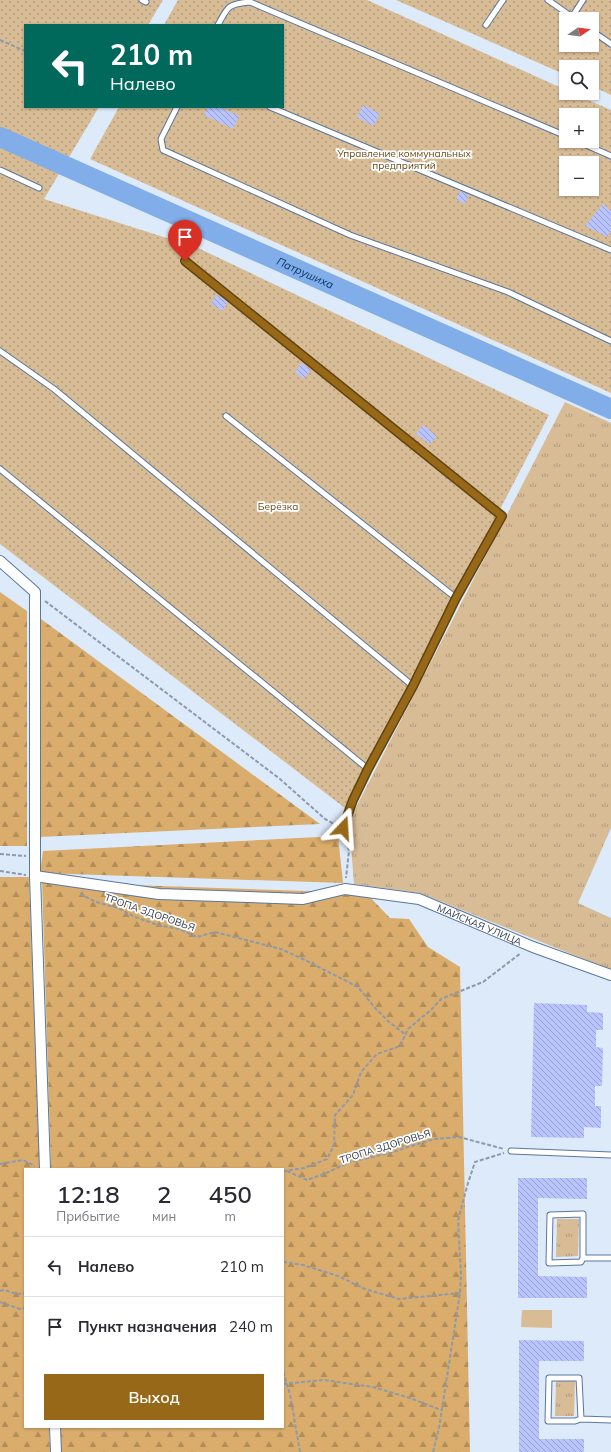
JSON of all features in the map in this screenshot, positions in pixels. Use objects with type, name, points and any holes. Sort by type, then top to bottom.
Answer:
[{"type":"street","points":[[0,561],[35,592],[35,876],[46,1168]]},
{"type":"street","points":[[35,876],[158,894],[303,899],[345,889]]},
{"type":"street","name":"МАЙСКАЯ УЛИЦА","points":[[345,889],[419,899],[529,945],[611,975]]},
{"type":"street","points":[[55,1428],[56,1452]]},
{"type":"lane","points":[[486,25],[503,0]]},
{"type":"lane","points":[[548,0],[565,12]]},
{"type":"lane","points":[[577,12],[583,0]]},
{"type":"lane","points":[[218,24],[226,9],[236,4],[250,2],[559,133]]},
{"type":"lane","points":[[599,36],[611,44]]},
{"type":"lane","points":[[177,108],[161,139],[163,150],[350,235],[508,292],[611,341]]},
{"type":"lane","points":[[272,108],[611,250]]},
{"type":"lane","points":[[593,148],[611,156]]},
{"type":"lane","points":[[0,170],[38,188]]},
{"type":"lane","points":[[185,261],[502,516],[456,598],[413,686],[368,769],[353,800],[343,828]]},
{"type":"lane","points":[[0,351],[54,389],[413,686]]},
{"type":"lane","points":[[226,416],[456,598]]},
{"type":"lane","points":[[0,470],[368,769]]},
{"type":"lane","points":[[511,1151],[611,1155]]},
{"type":"lane","points":[[583,1258],[583,1214],[550,1215],[549,1263],[581,1262],[583,1258],[611,1258]]},
{"type":"lane","points":[[580,1419],[579,1378],[549,1378],[548,1421],[575,1421],[580,1419],[611,1420]]},
{"type":"path","points":[[0,40],[24,51]]},
{"type":"path","points":[[35,592],[52,607],[280,779],[325,819],[343,828],[349,851],[345,889]]},
{"type":"path","points":[[0,854],[35,857]]},
{"type":"path","points":[[0,870],[35,876]]},
{"type":"path","name":"ТРОПА ЗДОРОВЬЯ","points":[[78,893],[96,902],[118,908],[135,917],[158,925],[179,929],[197,938],[215,932],[281,949],[358,987],[388,1021],[406,1035]]},
{"type":"path","name":"ТРОПА ЗДОРОВЬЯ","points":[[284,1171],[304,1168],[327,1159],[334,1145],[335,1115],[354,1095],[361,1072],[377,1054],[400,1046],[408,1030],[441,999],[483,982],[516,958],[529,945]]},
{"type":"path","name":"ТРОПА ЗДОРОВЬЯ","points":[[287,1170],[307,1180],[350,1162],[390,1153],[434,1139],[459,1137],[511,1151]]},
{"type":"path","points":[[433,1452],[439,1428],[460,1293],[461,1275],[458,1220],[475,1162],[511,1151]]},
{"type":"path","points":[[0,1164],[23,1160],[35,1166]]},
{"type":"path","points":[[284,1262],[303,1265],[338,1276],[365,1289],[399,1299],[460,1293]]},
{"type":"path","points":[[0,1291],[4,1290],[17,1294],[24,1293]]},
{"type":"path","points":[[0,1302],[20,1309],[24,1308]]},
{"type":"path","points":[[284,1376],[290,1394],[300,1452]]},
{"type":"path","points":[[286,1383],[324,1380],[372,1387],[410,1398],[441,1410]]},
{"type":"green space","name":"Берёзка","points":[[0,0],[163,0],[149,24],[24,24],[24,108],[98,108],[44,199],[198,248],[549,415],[345,808],[0,544]]},
{"type":"green space","name":"Управление коммунальных предприятий","points":[[178,0],[367,0],[559,87],[559,100],[588,100],[611,110],[611,393],[90,159],[118,108],[284,108],[284,24],[165,24]]},
{"type":"green space","points":[[396,0],[611,0],[611,95],[599,89],[599,60],[559,60],[559,72]]},
{"type":"green space","points":[[565,402],[611,423],[611,828],[578,903],[611,918],[611,970],[420,893],[354,884],[349,821]]},
{"type":"green space","points":[[0,592],[27,611],[27,846],[0,846]]},
{"type":"green space","points":[[41,619],[320,824],[39,837]]},
{"type":"green space","points":[[338,836],[343,883],[40,873],[43,851]]},
{"type":"green space","points":[[0,877],[29,877],[40,1168],[24,1168],[24,1428],[49,1428],[50,1452],[0,1452]]},
{"type":"green space","points":[[42,882],[366,893],[390,918],[409,919],[428,947],[460,967],[470,1452],[61,1452],[60,1428],[284,1428],[284,1168],[51,1168]]},
{"type":"green space","points":[[557,1219],[579,1219],[578,1256],[556,1257]]},
{"type":"green space","points":[[522,1310],[552,1310],[552,1328],[521,1327]]},
{"type":"green space","points":[[556,1381],[575,1381],[574,1416],[555,1416]]},
{"type":"building","points":[[363,105],[380,114],[373,126],[357,117]]},
{"type":"building","points":[[208,108],[221,108],[239,116],[233,129],[204,115]]},
{"type":"building","points":[[460,191],[469,195],[465,204],[456,199]]},
{"type":"building","points":[[603,204],[611,211],[611,231],[608,237],[585,226]]},
{"type":"building","points":[[216,295],[228,301],[223,311],[211,304]]},
{"type":"building","points":[[302,363],[311,370],[304,379],[295,372]]},
{"type":"building","points":[[423,425],[437,436],[430,444],[416,434]]},
{"type":"building","points":[[534,1003],[587,1005],[587,1012],[603,1013],[603,1030],[596,1030],[596,1047],[603,1048],[602,1086],[595,1086],[595,1106],[601,1106],[601,1128],[584,1127],[584,1138],[531,1137]]},
{"type":"building","points":[[518,1178],[587,1178],[587,1199],[538,1198],[538,1276],[587,1277],[587,1298],[518,1298]]},
{"type":"building","points":[[519,1340],[584,1341],[584,1361],[539,1361],[539,1439],[584,1439],[584,1452],[519,1452]]},
{"type":"waterway","name":"Патрушиха","points":[[0,137],[611,409]]},
{"type":"route","points":[[185,261],[502,516],[456,598],[413,686],[368,769],[353,800],[343,828]]}]
